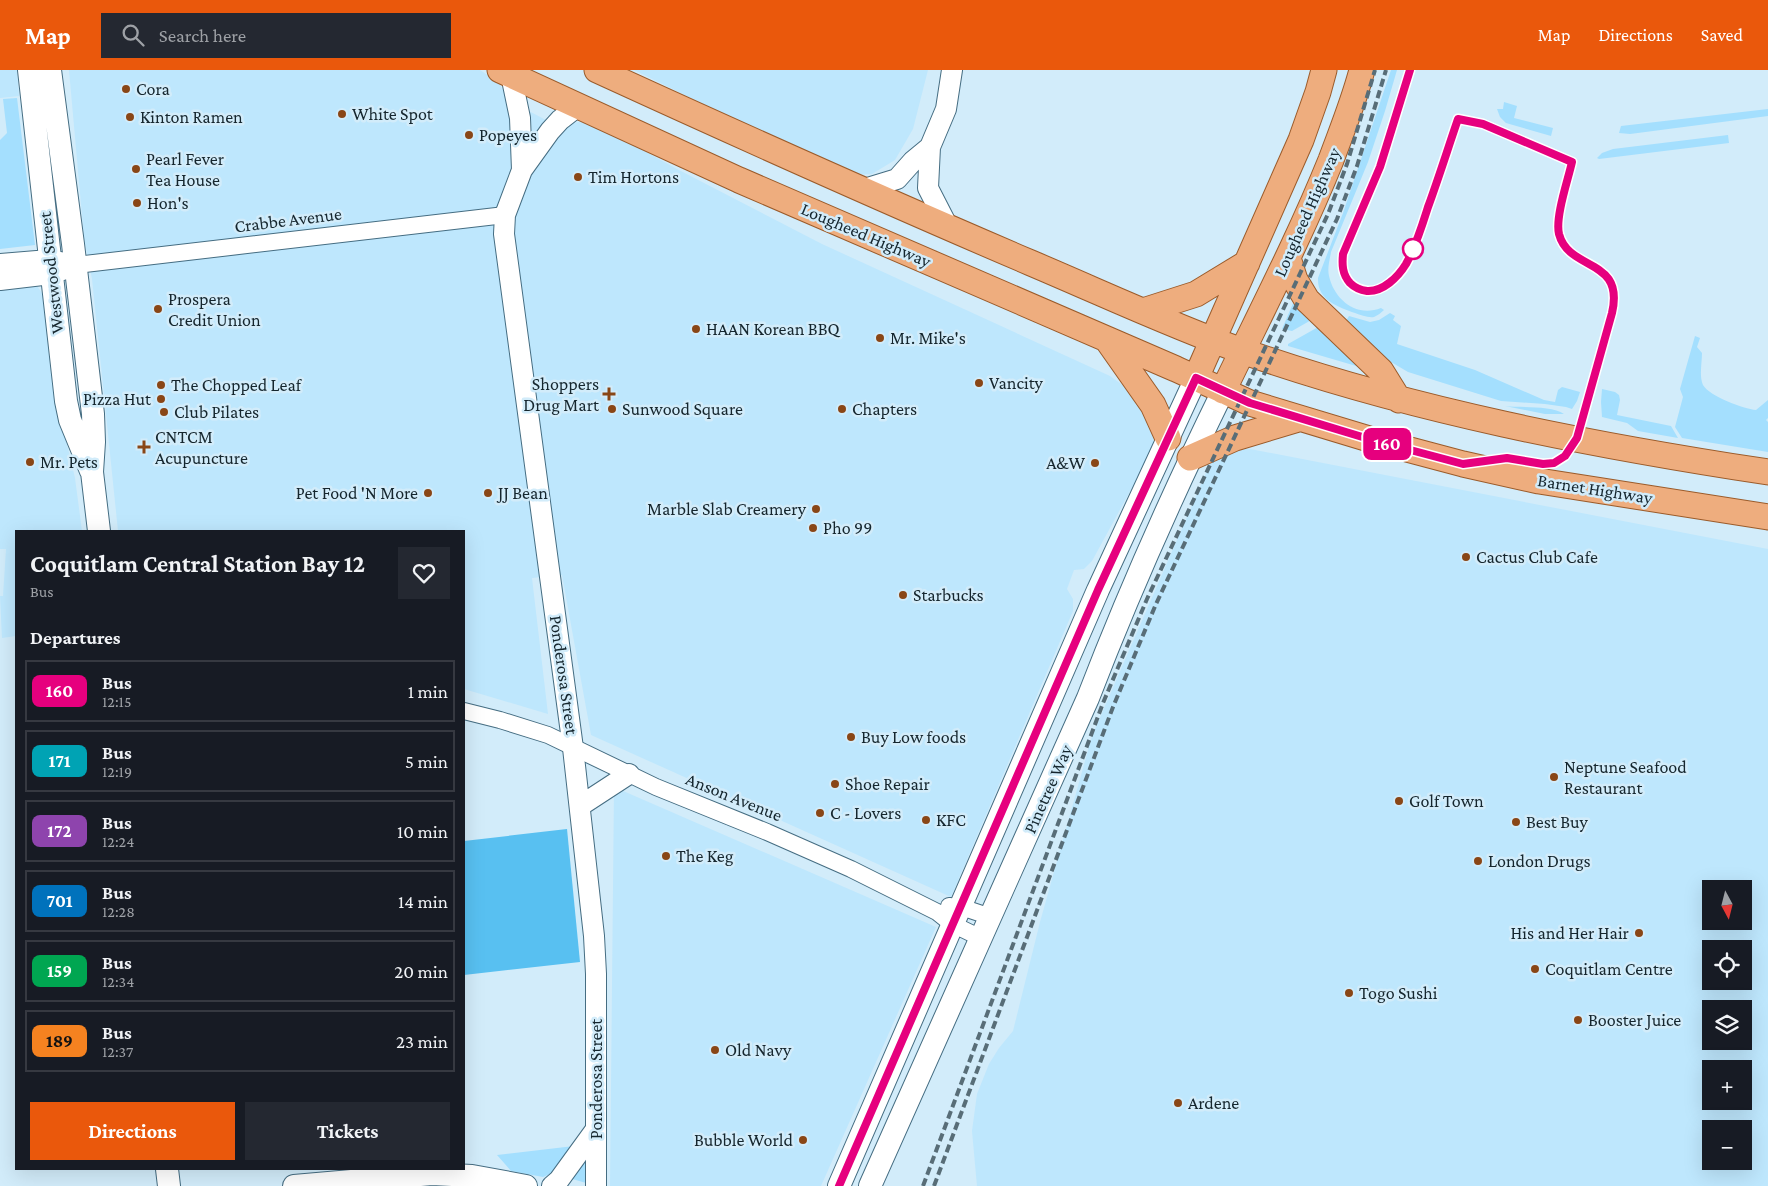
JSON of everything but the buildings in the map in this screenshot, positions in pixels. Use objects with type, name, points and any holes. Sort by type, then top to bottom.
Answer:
[{"type":"main road","name":"Westwood Street","points":[[29,70],[67,408],[92,472]]},
{"type":"main road","name":"Westwood Street","points":[[50,70],[76,264],[94,424],[92,472],[99,530]]},
{"type":"main road","points":[[597,70],[861,190],[1242,351],[1399,400],[1485,420],[1616,447],[1768,472]]},
{"type":"main road","name":"Lougheed Highway","points":[[506,73],[793,204],[1196,378],[1301,140],[1324,70]]},
{"type":"main road","name":"Lougheed Highway","points":[[1223,390],[1288,258],[1320,187],[1347,118],[1362,70]]},
{"type":"main road","points":[[1288,258],[1295,280],[1307,300],[1381,371],[1399,400]]},
{"type":"main road","points":[[1143,310],[1196,294],[1247,263]]},
{"type":"main road","points":[[1108,341],[1153,405],[1168,438]]},
{"type":"main road","name":"Barnet Highway","points":[[1196,378],[1250,403],[1298,419],[1463,464],[1539,481],[1768,517]]},
{"type":"main road","name":"Pinetree Way","points":[[839,1186],[950,914],[1196,378]]},
{"type":"main road","name":"Pinetree Way","points":[[870,1186],[1088,698],[1111,640],[1190,458],[1223,390]]},
{"type":"main road","points":[[1190,458],[1235,438],[1298,419]]},
{"type":"main road","points":[[167,1170],[169,1186]]},
{"type":"main road","points":[[294,1186],[434,1174],[472,1176],[526,1186]]},
{"type":"street","points":[[948,227],[928,188],[930,147],[946,109],[952,70]]},
{"type":"street","name":"Ponderosa Street","points":[[506,73],[520,118],[522,170]]},
{"type":"street","name":"Ponderosa Street","points":[[578,106],[560,120],[550,131],[522,170],[505,215],[505,238],[580,806],[596,974],[596,1186]]},
{"type":"street","points":[[861,190],[897,178],[930,147]]},
{"type":"street","name":"Crabbe Avenue","points":[[76,264],[505,215]]},
{"type":"street","points":[[0,264],[50,267]]},
{"type":"street","points":[[0,280],[50,267],[76,264]]},
{"type":"street","name":"Anson Avenue","points":[[465,711],[500,720],[548,736],[629,774],[851,869],[950,914],[981,938]]},
{"type":"street","points":[[580,806],[629,774]]},
{"type":"street","points":[[950,914],[991,917]]},
{"type":"street","points":[[552,1186],[559,1180],[596,1129]]},
{"type":"shaded area","points":[[0,70],[17,70],[19,96],[0,98]]},
{"type":"shaded area","points":[[69,70],[480,70],[498,82],[510,101],[561,128],[568,124],[579,122],[597,125],[822,244],[1110,376],[1135,394],[1155,433],[1152,451],[1092,561],[1084,569],[1074,570],[1067,589],[1073,599],[1073,611],[951,897],[591,735],[562,575],[532,578],[548,714],[465,689],[465,530],[118,530],[92,279],[84,238]]},
{"type":"shaded area","points":[[634,70],[928,70],[913,129],[895,160],[872,174],[847,175]]},
{"type":"shaded area","points":[[1391,70],[1397,70],[1385,111],[1368,162],[1331,252],[1328,267],[1332,284],[1341,299],[1355,308],[1372,310],[1381,308],[1384,310],[1374,317],[1369,317],[1330,302],[1321,292],[1318,278],[1343,213]]},
{"type":"shaded area","points":[[17,98],[35,245],[0,249],[0,140],[7,133],[3,99]]},
{"type":"shaded area","points":[[1504,102],[1517,106],[1514,118],[1553,128],[1551,136],[1506,123],[1500,117],[1497,109],[1503,109]]},
{"type":"shaded area","points":[[1768,109],[1768,116],[1630,134],[1619,133],[1621,126]]},
{"type":"shaded area","points":[[1728,135],[1729,143],[1597,158],[1602,153],[1613,149]]},
{"type":"shaded area","points":[[29,283],[37,286],[44,296],[59,411],[75,478],[82,530],[15,530],[15,636],[2,638],[0,596],[3,596],[6,549],[0,549],[0,286]]},
{"type":"shaded area","points":[[1294,301],[1313,319],[1292,331],[1282,329]]},
{"type":"shaded area","points":[[1390,313],[1395,316],[1393,320],[1401,326],[1397,344],[1475,370],[1544,400],[1555,402],[1558,390],[1562,387],[1580,392],[1577,401],[1572,409],[1545,404],[1501,401],[1408,372],[1386,359],[1346,321],[1349,316],[1370,322],[1379,320]]},
{"type":"shaded area","points":[[1320,326],[1363,368],[1288,346],[1288,344]]},
{"type":"shaded area","points":[[1695,336],[1700,338],[1697,347],[1702,353],[1701,378],[1703,385],[1707,389],[1736,405],[1756,410],[1768,400],[1768,418],[1766,420],[1768,422],[1768,452],[1682,438],[1675,427],[1683,397],[1680,389]]},
{"type":"shaded area","points":[[1602,389],[1619,395],[1617,415],[1671,426],[1678,438],[1638,431],[1627,423],[1602,417]]},
{"type":"shaded area","points":[[1505,406],[1552,409],[1564,414],[1545,414]]},
{"type":"shaded area","points":[[1219,443],[1768,549],[1768,1186],[977,1186],[972,1131],[977,1094],[989,1064],[1013,1031],[1040,922],[1092,736]]},
{"type":"shaded area","points":[[614,787],[936,927],[821,1186],[610,1186]]},
{"type":"shaded area","points":[[567,829],[580,962],[465,975],[465,841]]},
{"type":"shaded area","points":[[574,1146],[555,1172],[543,1177],[511,1171],[497,1155]]},
{"type":"shaded area","points":[[586,1160],[586,1183],[569,1178]]},
{"type":"railway","points":[[923,1186],[1103,703],[1147,599],[1328,214],[1347,164],[1375,70]]},
{"type":"railway","points":[[934,1186],[1113,707],[1156,604],[1337,219],[1357,166],[1386,70]]},
{"type":"bus line","name":"160","points":[[839,1186],[1098,590],[1196,378],[1250,403],[1298,419],[1463,464],[1507,458],[1543,464],[1554,463],[1565,456],[1572,448],[1586,410],[1615,296],[1610,280],[1605,274],[1568,250],[1562,242],[1559,233],[1558,220],[1572,162],[1483,124],[1458,119],[1420,233],[1406,264],[1388,283],[1382,288],[1375,290],[1368,291],[1353,286],[1346,278],[1342,264],[1343,254],[1380,167],[1403,98],[1410,70]]},
{"type":"place","name":"Cora","points":[[126,89]]},
{"type":"place","name":"White Spot","points":[[342,114]]},
{"type":"place","name":"Kinton Ramen","points":[[130,117]]},
{"type":"place","name":"Popeyes","points":[[469,135]]},
{"type":"place","name":"Pearl Fever Tea House","points":[[136,169]]},
{"type":"place","name":"Tim Hortons","points":[[578,177]]},
{"type":"place","name":"Hon's","points":[[137,203]]},
{"type":"place","name":"Prospera Credit Union","points":[[158,309]]},
{"type":"place","name":"HAAN Korean BBQ","points":[[696,329]]},
{"type":"place","name":"Mr. Mike's","points":[[880,338]]},
{"type":"place","name":"Vancity","points":[[979,383]]},
{"type":"place","name":"The Chopped Leaf","points":[[161,385]]},
{"type":"place","name":"Shoppers Drug Mart","points":[[609,394]]},
{"type":"place","name":"Pizza Hut","points":[[161,399]]},
{"type":"place","name":"Sunwood Square","points":[[612,409]]},
{"type":"place","name":"Chapters","points":[[842,409]]},
{"type":"place","name":"Club Pilates","points":[[164,412]]},
{"type":"place","name":"CNTCM Acupuncture","points":[[144,447]]},
{"type":"place","name":"Mr. Pets","points":[[30,462]]},
{"type":"place","name":"A&W","points":[[1095,463]]},
{"type":"place","name":"Pet Food 'N More","points":[[428,493]]},
{"type":"place","name":"JJ Bean","points":[[488,493]]},
{"type":"place","name":"Marble Slab Creamery","points":[[816,509]]},
{"type":"place","name":"Pho 99","points":[[813,528]]},
{"type":"place","name":"Cactus Club Cafe","points":[[1466,557]]},
{"type":"place","name":"Starbucks","points":[[903,595]]},
{"type":"place","name":"Buy Low foods","points":[[851,737]]},
{"type":"place","name":"Neptune Seafood Restaurant","points":[[1554,777]]},
{"type":"place","name":"Shoe Repair","points":[[835,784]]},
{"type":"place","name":"Golf Town","points":[[1399,801]]},
{"type":"place","name":"C - Lovers","points":[[820,813]]},
{"type":"place","name":"KFC","points":[[926,820]]},
{"type":"place","name":"Best Buy","points":[[1516,822]]},
{"type":"place","name":"The Keg","points":[[666,856]]},
{"type":"place","name":"London Drugs","points":[[1478,861]]},
{"type":"place","name":"His and Her Hair","points":[[1639,933]]},
{"type":"place","name":"Coquitlam Centre","points":[[1535,969]]},
{"type":"place","name":"Togo Sushi","points":[[1349,993]]},
{"type":"place","name":"Booster Juice","points":[[1578,1020]]},
{"type":"place","name":"Old Navy","points":[[715,1050]]},
{"type":"place","name":"Ardene","points":[[1178,1103]]},
{"type":"place","name":"Bubble World","points":[[803,1140]]}]
